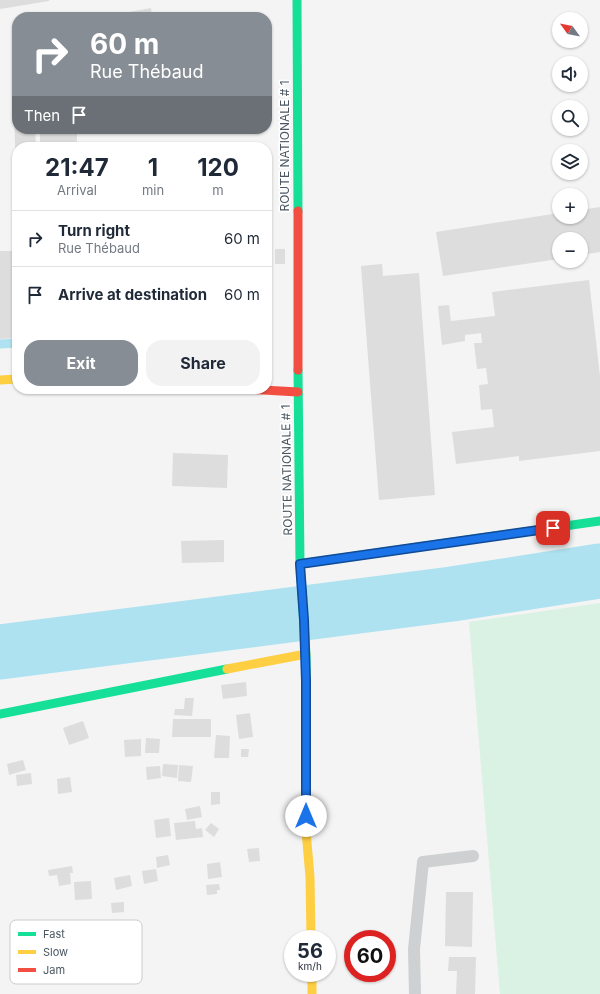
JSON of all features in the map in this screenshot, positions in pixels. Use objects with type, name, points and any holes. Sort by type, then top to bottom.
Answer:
[{"type":"main road","name":"ROUTE NATIONALE # 1","points":[[297,0],[300,564],[306,654],[306,831],[310,877],[311,930]]},
{"type":"main road","points":[[0,380],[12,379]]},
{"type":"main road","points":[[272,390],[298,392]]},
{"type":"main road","points":[[300,564],[600,521]]},
{"type":"main road","points":[[0,714],[306,654]]},
{"type":"main road","points":[[312,982],[312,994]]},
{"type":"lane","points":[[415,994],[414,949],[423,862],[473,856]]},
{"type":"green space","points":[[600,603],[600,994],[500,994],[469,622]]},
{"type":"building","points":[[0,0],[49,0],[49,1],[0,9]]},
{"type":"building","points":[[151,8],[151,12],[129,12]]},
{"type":"building","points":[[15,134],[35,134],[36,142],[15,142]]},
{"type":"building","points":[[40,134],[77,134],[77,142],[40,142]]},
{"type":"building","points":[[600,207],[600,252],[588,254],[588,232],[552,232],[552,260],[443,276],[436,232],[552,214],[552,224],[588,224],[588,209]]},
{"type":"building","points":[[275,249],[285,249],[285,264],[275,264]]},
{"type":"building","points":[[0,251],[12,251],[12,338],[0,339]]},
{"type":"building","points":[[382,264],[383,276],[419,273],[435,495],[379,500],[361,266]]},
{"type":"building","points":[[589,280],[600,376],[600,451],[519,461],[519,456],[456,464],[452,432],[494,427],[492,409],[481,410],[479,385],[488,384],[486,368],[477,369],[474,343],[482,343],[481,333],[465,335],[465,341],[442,345],[438,306],[449,305],[451,321],[495,316],[492,292]]},
{"type":"building","points":[[173,453],[228,455],[227,488],[172,486]]},
{"type":"building","points":[[224,540],[224,562],[182,563],[181,541]]},
{"type":"building","points":[[246,682],[247,696],[223,699],[221,685]]},
{"type":"building","points":[[185,698],[194,698],[192,716],[174,715],[175,709],[184,709]]},
{"type":"building","points":[[250,713],[253,737],[239,739],[236,715]]},
{"type":"building","points":[[173,719],[211,719],[211,737],[172,737]]},
{"type":"building","points":[[83,721],[89,738],[69,745],[63,728]]},
{"type":"building","points":[[216,735],[230,736],[229,758],[214,758]]},
{"type":"building","points":[[146,738],[160,739],[159,753],[145,753]]},
{"type":"building","points":[[141,739],[141,756],[125,757],[124,740]]},
{"type":"building","points":[[241,749],[249,749],[248,757],[241,757]]},
{"type":"building","points":[[23,760],[26,770],[9,775],[7,764]]},
{"type":"building","points":[[163,764],[178,765],[177,778],[162,776]]},
{"type":"building","points":[[179,765],[193,766],[191,782],[178,781]]},
{"type":"building","points":[[160,766],[161,778],[147,780],[146,767]]},
{"type":"building","points":[[31,773],[32,784],[17,786],[16,775]]},
{"type":"building","points":[[70,777],[72,792],[58,794],[57,779]]},
{"type":"building","points":[[211,792],[220,792],[220,804],[211,805]]},
{"type":"building","points":[[200,806],[202,817],[187,820],[185,809]]},
{"type":"building","points":[[169,818],[171,836],[156,838],[154,820]]},
{"type":"building","points":[[195,821],[196,829],[202,828],[203,837],[176,840],[174,823]]},
{"type":"building","points":[[211,823],[219,829],[214,837],[205,830]]},
{"type":"building","points":[[259,848],[260,861],[249,862],[247,849]]},
{"type":"building","points":[[168,855],[170,865],[157,868],[156,857]]},
{"type":"building","points":[[220,862],[222,877],[208,879],[207,864]]},
{"type":"building","points":[[72,866],[73,873],[70,873],[71,884],[59,886],[57,875],[49,876],[48,870]]},
{"type":"building","points":[[156,869],[158,881],[144,884],[142,871]]},
{"type":"building","points":[[130,875],[132,886],[116,890],[114,878]]},
{"type":"building","points":[[91,881],[92,899],[75,900],[74,882]]},
{"type":"building","points":[[219,884],[220,890],[217,890],[217,894],[207,895],[206,885]]},
{"type":"building","points":[[446,892],[473,892],[472,947],[445,946]]},
{"type":"building","points":[[124,902],[124,912],[112,913],[111,903]]},
{"type":"building","points":[[449,957],[476,957],[475,994],[456,994],[457,971],[448,971]]},
{"type":"waterway","points":[[0,344],[12,343]]},
{"type":"waterway","points":[[0,652],[452,594],[600,571]]},
{"type":"traffic: fast","points":[[297,0],[298,211]]},
{"type":"traffic: fast","points":[[298,370],[300,564],[306,654],[306,720]]},
{"type":"traffic: fast","points":[[300,564],[600,521]]},
{"type":"traffic: fast","points":[[0,714],[227,669]]},
{"type":"traffic: slow","points":[[0,380],[12,379]]},
{"type":"traffic: slow","points":[[227,669],[306,654]]},
{"type":"traffic: slow","points":[[306,720],[306,831],[310,877],[311,930]]},
{"type":"traffic: slow","points":[[312,982],[312,994]]},
{"type":"traffic: jam","points":[[298,211],[298,370]]},
{"type":"traffic: jam","points":[[272,390],[298,392]]},
{"type":"route","points":[[306,816],[306,681],[300,564],[553,528]]}]
